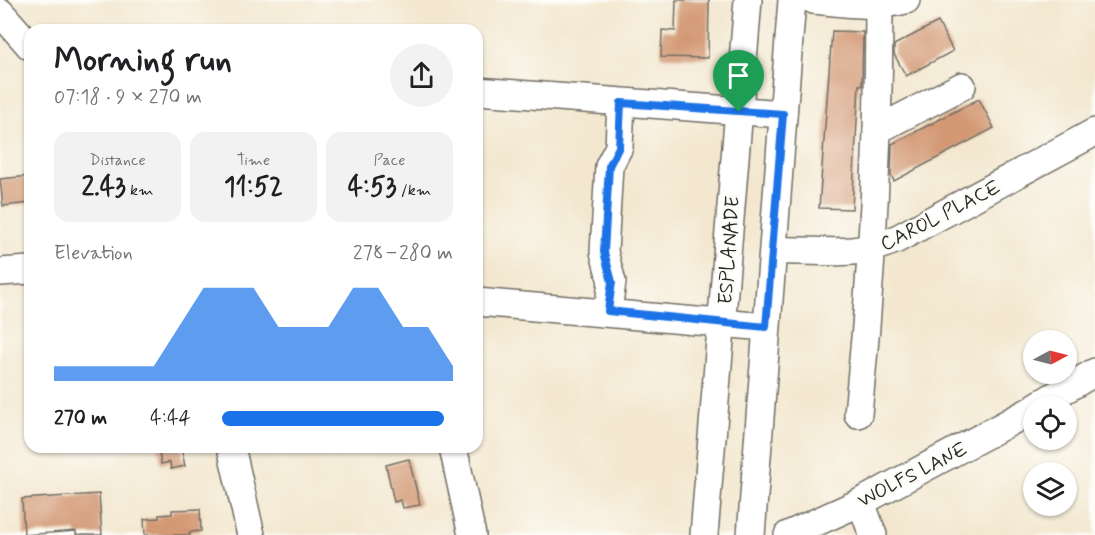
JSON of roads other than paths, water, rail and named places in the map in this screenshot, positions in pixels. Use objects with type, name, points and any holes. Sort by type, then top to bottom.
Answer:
[{"type":"street","name":"ESPLANADE","points":[[704,535],[748,0]]},
{"type":"street","points":[[751,535],[792,0]]},
{"type":"street","points":[[813,0],[879,5],[906,0]]},
{"type":"street","points":[[858,414],[871,250],[877,130],[879,5]]},
{"type":"street","points":[[7,9],[24,36]]},
{"type":"street","points":[[877,130],[962,86]]},
{"type":"street","points":[[483,92],[783,114]]},
{"type":"street","points":[[608,311],[612,282],[604,252],[609,166],[619,147],[621,103]]},
{"type":"street","name":"CAROL PLACE","points":[[774,251],[851,253],[871,250],[896,240],[1095,132]]},
{"type":"street","points":[[0,272],[24,270]]},
{"type":"street","points":[[483,302],[608,311],[766,327]]},
{"type":"street","points":[[1054,396],[1095,372]]},
{"type":"street","name":"WOLFS LANE","points":[[788,535],[861,502],[1023,415]]},
{"type":"street","points":[[232,453],[251,535]]},
{"type":"street","points":[[454,453],[472,535]]},
{"type":"street","points":[[861,502],[873,535]]}]
